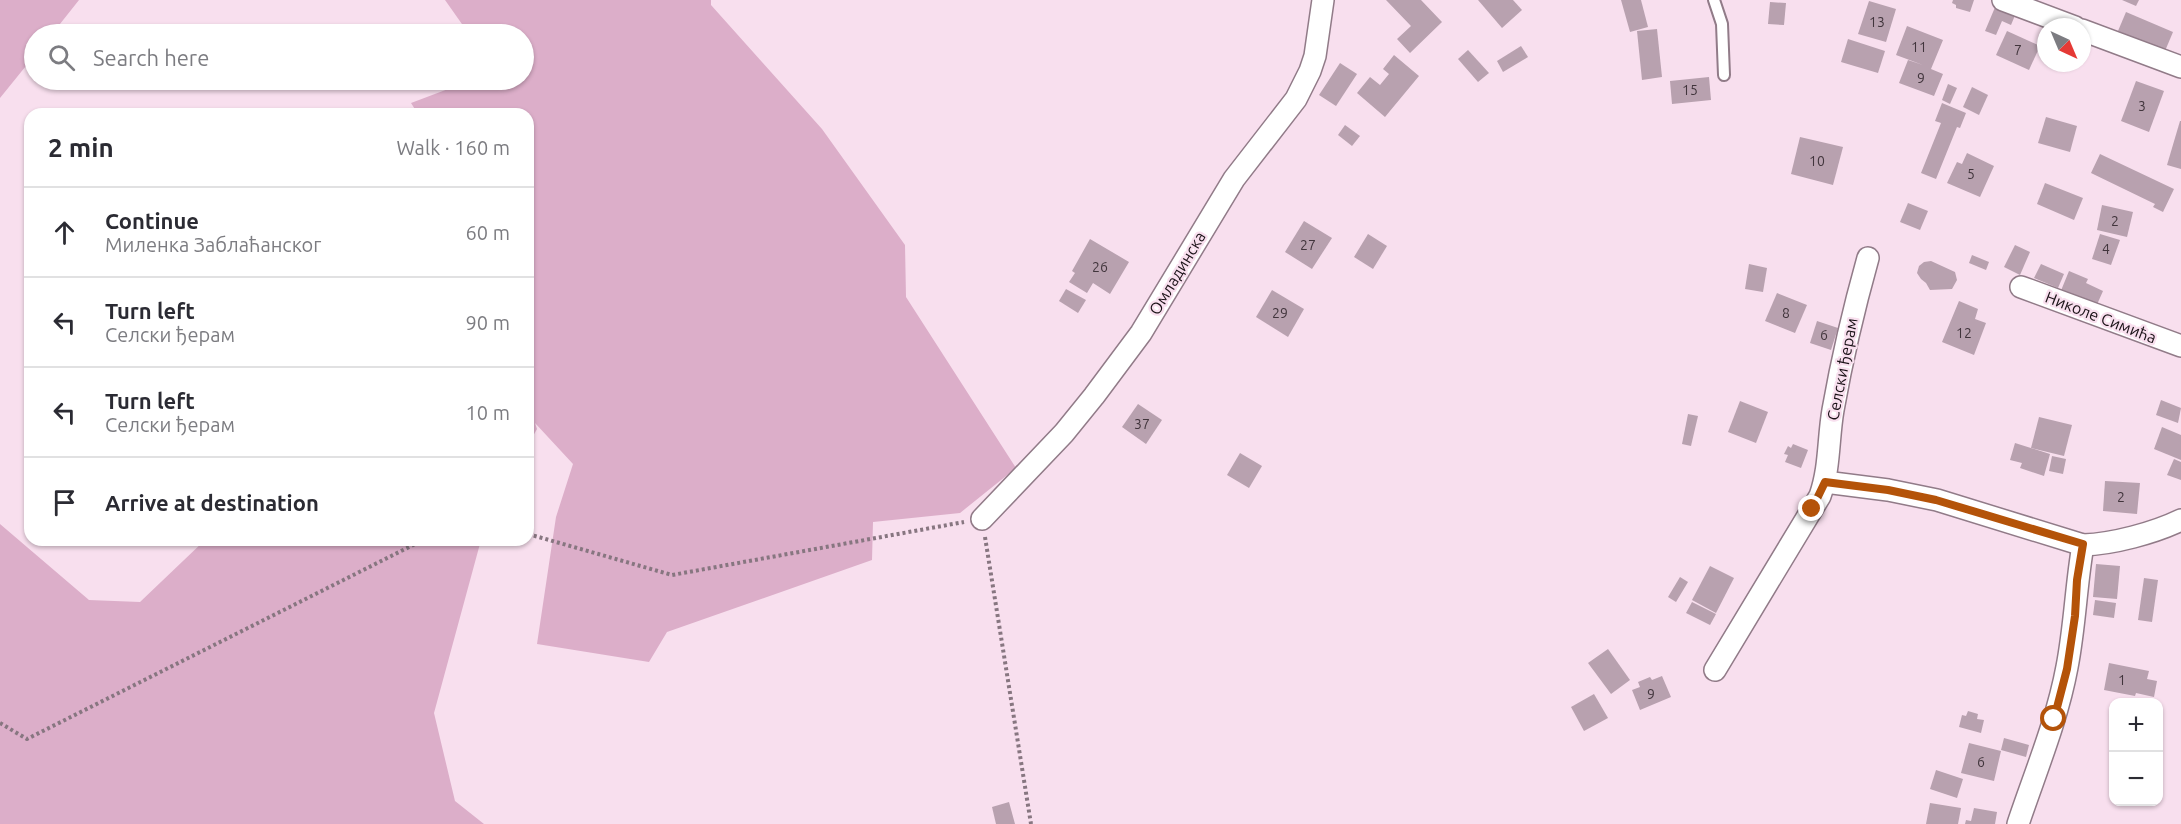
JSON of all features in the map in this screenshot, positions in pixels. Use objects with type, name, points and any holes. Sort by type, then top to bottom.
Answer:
[{"type":"street","name":"Омладинска","points":[[982,519],[1064,433],[1094,396],[1141,333],[1224,194],[1296,99],[1315,56],[1323,0]]},
{"type":"street","points":[[2003,0],[2051,18]]},
{"type":"street","points":[[2091,33],[2181,67]]},
{"type":"street","name":"Селски ђерам","points":[[1715,670],[1812,509],[1825,482],[1842,361],[1868,258]]},
{"type":"street","name":"Николе Симића","points":[[2021,287],[2181,346]]},
{"type":"street","points":[[1825,482],[1888,490],[1936,500],[2083,544],[2098,544],[2164,529],[2181,520]]},
{"type":"street","points":[[2018,824],[2054,719],[2067,669],[2083,544]]},
{"type":"lane","points":[[1714,0],[1722,24],[1724,75]]},
{"type":"path","points":[[534,536],[672,574],[982,519],[1030,824]]},
{"type":"path","points":[[0,723],[27,739],[411,546]]},
{"type":"shaded area","points":[[0,0],[79,0],[60,24],[24,24],[24,68],[0,98]]},
{"type":"shaded area","points":[[445,0],[711,0],[711,5],[822,129],[905,245],[906,297],[1016,468],[960,513],[873,522],[872,560],[667,632],[649,662],[537,644],[556,517],[573,464],[535,423],[537,429],[534,434],[534,108],[414,108],[411,103],[445,90],[534,90],[534,24],[462,24]]},
{"type":"shaded area","points":[[0,524],[89,600],[140,602],[199,546],[479,546],[434,713],[455,801],[484,824],[0,824]]},
{"type":"building","points":[[1386,0],[1421,0],[1442,22],[1410,53],[1397,39],[1411,26]]},
{"type":"building","points":[[1478,0],[1513,0],[1522,10],[1502,28]]},
{"type":"building","points":[[1621,0],[1641,0],[1648,27],[1630,32]]},
{"type":"building","points":[[1953,0],[1974,0],[1970,12],[1956,8],[1956,5],[1952,3]]},
{"type":"building","points":[[2122,0],[2139,0],[2136,6]]},
{"type":"building","points":[[1869,1],[1896,9],[1886,42],[1858,34]]},
{"type":"building","points":[[1770,2],[1786,3],[1784,25],[1768,24]]},
{"type":"building","points":[[1996,5],[2016,13],[2011,25],[2002,21],[1996,35],[1985,31]]},
{"type":"building","points":[[2126,12],[2173,32],[2165,51],[2118,31]]},
{"type":"building","points":[[1907,26],[1943,40],[1931,69],[1943,74],[1934,96],[1899,83],[1908,60],[1923,65],[1896,55]]},
{"type":"building","points":[[1657,29],[1662,77],[1642,80],[1637,31]]},
{"type":"building","points":[[2007,31],[2037,45],[2037,53],[2029,70],[1996,55]]},
{"type":"building","points":[[1848,39],[1885,51],[1878,73],[1841,62]]},
{"type":"building","points":[[1521,46],[1528,57],[1503,72],[1497,61]]},
{"type":"building","points":[[1468,50],[1489,73],[1478,82],[1458,59]]},
{"type":"building","points":[[1394,55],[1419,76],[1385,117],[1357,93],[1370,77],[1380,85],[1389,74],[1383,69]]},
{"type":"building","points":[[1340,63],[1357,74],[1336,106],[1319,95]]},
{"type":"building","points":[[1709,77],[1711,100],[1672,104],[1670,81]]},
{"type":"building","points":[[2136,81],[2164,91],[2149,132],[2121,121]]},
{"type":"building","points":[[1948,84],[1957,88],[1950,104],[1942,100]]},
{"type":"building","points":[[1972,87],[1988,95],[1979,115],[1963,107]]},
{"type":"building","points":[[1942,103],[1966,113],[1960,128],[1957,127],[1936,179],[1921,173],[1941,123],[1935,121]]},
{"type":"building","points":[[2046,117],[2077,126],[2070,152],[2038,143]]},
{"type":"building","points":[[2181,121],[2181,169],[2167,165]]},
{"type":"building","points":[[1345,125],[1360,136],[1352,146],[1338,135]]},
{"type":"building","points":[[1800,137],[1843,147],[1833,185],[1791,174]]},
{"type":"building","points":[[1967,153],[1994,166],[1980,197],[1947,183],[1957,162],[1962,164]]},
{"type":"building","points":[[2100,154],[2174,189],[2163,212],[2153,207],[2155,204],[2091,173]]},
{"type":"building","points":[[2045,183],[2083,198],[2074,220],[2037,204]]},
{"type":"building","points":[[1908,203],[1928,211],[1920,230],[1900,222]]},
{"type":"building","points":[[2102,205],[2133,212],[2127,237],[2097,230]]},
{"type":"building","points":[[1304,221],[1332,238],[1312,269],[1285,252]]},
{"type":"building","points":[[1368,234],[1387,246],[1373,269],[1354,257]]},
{"type":"building","points":[[2100,234],[2120,240],[2111,265],[2092,259]]},
{"type":"building","points":[[1090,239],[1129,262],[1110,294],[1093,283],[1087,293],[1069,282],[1075,273],[1072,271]]},
{"type":"building","points":[[2015,245],[2030,252],[2020,275],[2004,267]]},
{"type":"building","points":[[1972,255],[1989,262],[1986,270],[1969,263]]},
{"type":"building","points":[[1931,261],[1955,272],[1957,280],[1952,289],[1930,290],[1921,279],[1917,273],[1919,266]]},
{"type":"building","points":[[1749,264],[1767,268],[1763,292],[1745,289]]},
{"type":"building","points":[[2041,264],[2064,274],[2058,288],[2034,278]]},
{"type":"building","points":[[2069,271],[2088,279],[2086,283],[2103,291],[2095,309],[2060,293]]},
{"type":"building","points":[[1066,289],[1086,300],[1078,313],[1059,301]]},
{"type":"building","points":[[1272,290],[1304,309],[1288,337],[1256,317]]},
{"type":"building","points":[[1777,293],[1807,305],[1795,333],[1765,321]]},
{"type":"building","points":[[1959,301],[1978,309],[1975,319],[1986,323],[1974,355],[1942,342]]},
{"type":"building","points":[[1817,321],[1838,328],[1831,350],[1810,343]]},
{"type":"building","points":[[2161,400],[2181,408],[2178,423],[2156,415]]},
{"type":"building","points":[[1740,401],[1768,412],[1756,443],[1728,432]]},
{"type":"building","points":[[1138,404],[1162,420],[1146,444],[1122,427]]},
{"type":"building","points":[[1688,414],[1698,416],[1691,446],[1682,444]]},
{"type":"building","points":[[2039,417],[2072,425],[2064,456],[2031,448]]},
{"type":"building","points":[[2162,427],[2181,435],[2181,460],[2154,449]]},
{"type":"building","points":[[2015,443],[2050,454],[2044,476],[2020,468],[2022,463],[2010,460]]},
{"type":"building","points":[[1793,444],[1808,450],[1801,468],[1785,462],[1788,455],[1784,454],[1788,446],[1791,448]]},
{"type":"building","points":[[1240,453],[1262,466],[1249,488],[1227,475]]},
{"type":"building","points":[[2052,456],[2066,459],[2063,474],[2049,471]]},
{"type":"building","points":[[2174,459],[2181,462],[2181,480],[2167,475]]},
{"type":"building","points":[[2105,481],[2140,483],[2137,514],[2103,511]]},
{"type":"building","points":[[2096,564],[2120,566],[2117,599],[2093,597]]},
{"type":"building","points":[[1710,566],[1734,578],[1716,613],[1692,600]]},
{"type":"building","points":[[1680,577],[1688,582],[1676,602],[1668,597]]},
{"type":"building","points":[[2144,578],[2158,580],[2152,622],[2138,620]]},
{"type":"building","points":[[2095,600],[2116,603],[2114,618],[2093,615]]},
{"type":"building","points":[[1692,602],[1716,614],[1710,625],[1686,613]]},
{"type":"building","points":[[1608,649],[1630,680],[1611,694],[1588,663]]},
{"type":"building","points":[[2109,663],[2149,671],[2147,679],[2157,681],[2154,697],[2104,690]]},
{"type":"building","points":[[1662,676],[1671,697],[1640,710],[1632,690],[1640,687],[1638,682],[1650,677],[1652,680]]},
{"type":"building","points":[[1594,694],[1608,718],[1584,731],[1571,707]]},
{"type":"building","points":[[1968,711],[1978,714],[1977,719],[1984,720],[1981,733],[1959,727],[1962,715],[1966,716]]},
{"type":"building","points":[[2004,738],[2029,745],[2026,757],[2001,750]]},
{"type":"building","points":[[1969,743],[2001,751],[1994,781],[1961,773]]},
{"type":"building","points":[[1936,770],[1963,779],[1957,798],[1930,789]]},
{"type":"building","points":[[1009,802],[1015,824],[996,824],[992,807]]},
{"type":"building","points":[[1930,803],[1961,808],[1958,824],[1926,824]]},
{"type":"building","points":[[1974,808],[1997,812],[1995,824],[1965,824],[1966,820],[1971,821]]},
{"type":"route","points":[[1812,509],[1825,482],[1888,490],[1976,511],[2008,523],[2083,544],[2067,669],[2054,719]]}]
